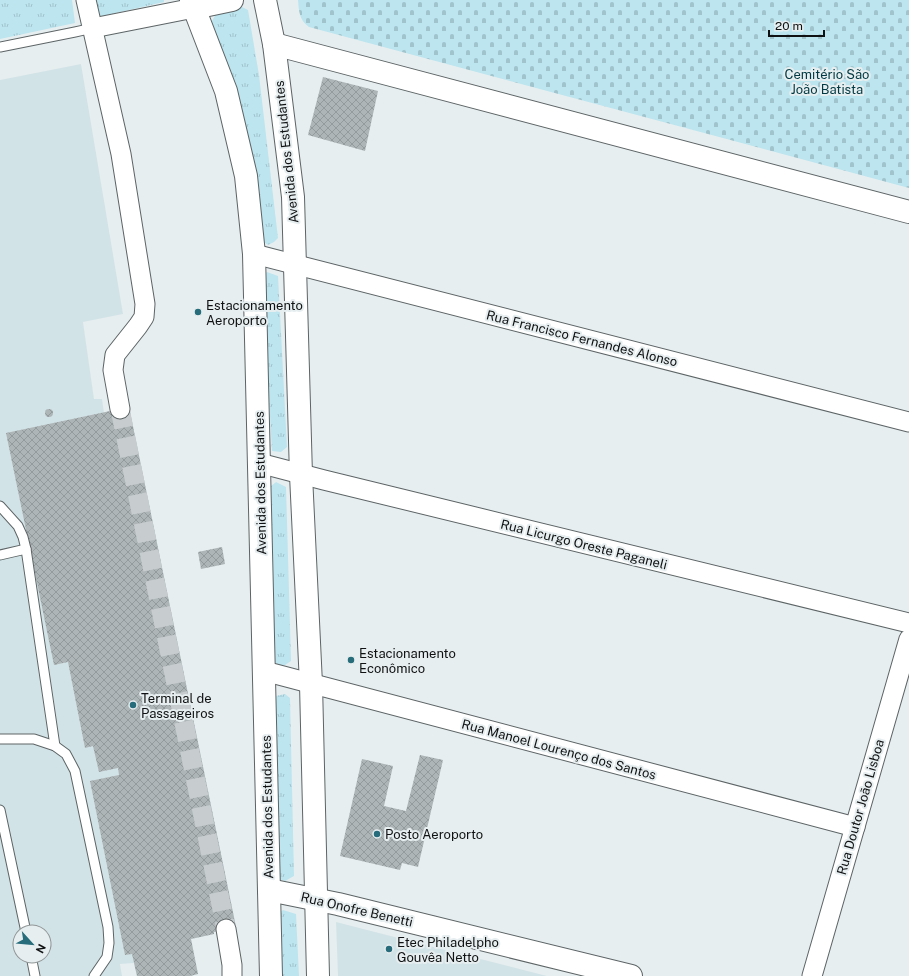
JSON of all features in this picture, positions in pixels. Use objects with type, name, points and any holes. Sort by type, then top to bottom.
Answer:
[{"type":"main road","points":[[192,4],[232,0]]},
{"type":"main road","name":"Avenida dos Estudantes","points":[[266,0],[274,44],[293,197],[301,475],[311,684],[318,976]]},
{"type":"main road","name":"Avenida dos Estudantes","points":[[192,4],[226,91],[246,176],[254,254],[271,976]]},
{"type":"main road","points":[[274,44],[909,212]]},
{"type":"main road","name":"Rua Onofre Benetti","points":[[269,890],[316,899],[631,976]]},
{"type":"street","points":[[86,0],[121,154],[145,304],[144,317],[115,355],[113,370],[120,409]]},
{"type":"street","points":[[93,28],[192,4]]},
{"type":"street","name":"Rua Francisco Fernandes Alonso","points":[[254,254],[909,422]]},
{"type":"street","name":"Rua Licurgo Oreste Paganeli","points":[[259,463],[301,475],[909,623]]},
{"type":"street","name":"Rua Doutor João Lisboa","points":[[812,976],[909,639]]},
{"type":"street","name":"Rua Manoel Lourenço dos Santos","points":[[264,671],[855,827]]},
{"type":"street","points":[[226,929],[232,965],[232,976]]},
{"type":"lane","points":[[0,47],[93,28]]},
{"type":"lane","points":[[0,506],[18,526],[26,549],[54,746]]},
{"type":"lane","points":[[0,555],[26,549]]},
{"type":"lane","points":[[0,739],[34,739],[54,746],[66,754],[75,771],[108,927],[109,943],[107,957],[94,976]]},
{"type":"lane","points":[[0,810],[24,924]]},
{"type":"lane","points":[[33,964],[35,976]]},
{"type":"shaded area","points":[[81,64],[123,314],[83,322],[94,399],[102,399],[104,413],[129,407],[236,927],[191,939],[198,974],[190,976],[137,976],[134,963],[120,964],[122,976],[0,976],[0,80]]},
{"type":"shaded area","name":"Etec Philadelpho Gouvêa Netto","points":[[336,922],[547,976],[338,976]]},
{"type":"green space","points":[[0,0],[72,0],[75,23],[0,39]]},
{"type":"green space","points":[[94,0],[164,0],[164,2],[98,17]]},
{"type":"green space","name":"Cemitério São João Batista","points":[[298,0],[909,0],[909,188],[309,27],[301,18]]},
{"type":"green space","points":[[238,5],[248,10],[259,75],[278,238],[268,245],[261,240],[213,32],[212,21],[217,12]]},
{"type":"green space","points":[[267,272],[278,276],[287,447],[281,452],[272,451],[262,277]]},
{"type":"green space","points":[[276,482],[286,487],[291,661],[285,665],[278,665],[272,659],[270,487]]},
{"type":"green space","points":[[285,694],[290,698],[294,876],[285,881],[276,878],[274,704],[276,696]]},
{"type":"green space","points":[[283,910],[296,914],[299,976],[279,976],[276,915]]},
{"type":"building","points":[[323,77],[378,91],[365,151],[308,135]]},
{"type":"building","name":"Terminal de Passageiros","points":[[129,407],[236,927],[191,939],[198,974],[190,976],[137,976],[132,954],[125,955],[90,781],[119,775],[118,768],[99,772],[93,746],[85,748],[68,662],[54,665],[6,433]]},
{"type":"building","points":[[47,409],[51,409],[53,413],[51,417],[47,417],[45,415],[45,411]]},
{"type":"building","points":[[222,547],[225,564],[201,569],[198,552]]},
{"type":"building","name":"Posto Aeroporto","points":[[420,755],[443,760],[418,867],[402,863],[400,870],[340,856],[362,759],[393,766],[384,806],[406,811]]},
{"type":"tunnel","points":[[120,409],[226,929]]},
{"type":"place","name":"Estacionamento Aeroporto","points":[[198,312]]},
{"type":"place","name":"Estacionamento Econômico","points":[[351,660]]},
{"type":"place","name":"Terminal de Passageiros","points":[[133,705]]},
{"type":"place","name":"Posto Aeroporto","points":[[377,834]]},
{"type":"place","name":"Etec Philadelpho Gouvêa Netto","points":[[389,949]]}]
